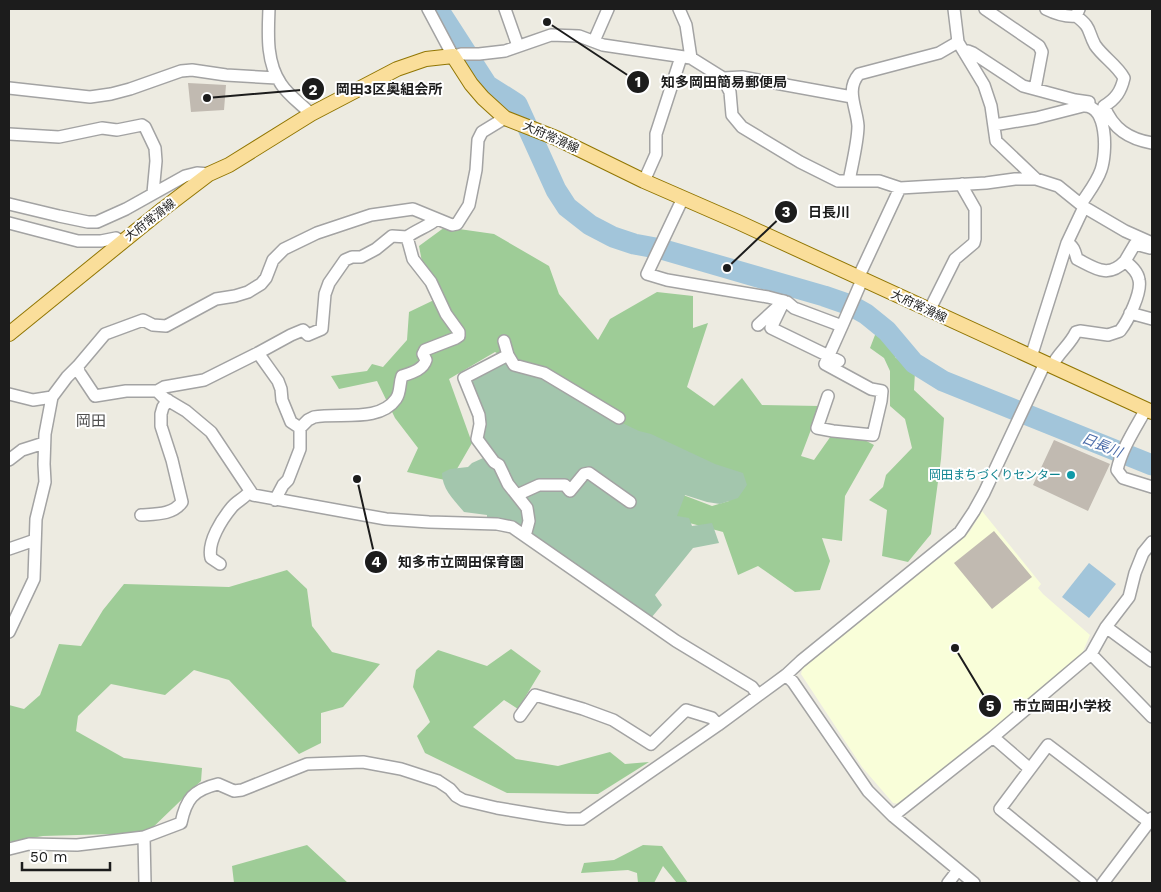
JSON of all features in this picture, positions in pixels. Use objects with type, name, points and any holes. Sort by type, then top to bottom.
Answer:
[{"type":"main road","name":"大府常滑線","points":[[9,334],[208,174],[229,165],[311,114],[397,68],[426,59],[462,55],[471,84],[505,118],[556,138],[644,181],[1149,410]]},
{"type":"street","points":[[269,9],[268,40],[277,78],[282,86],[311,114]]},
{"type":"street","points":[[428,9],[462,55],[505,51],[551,35],[578,36],[594,42],[625,49],[686,58],[723,78],[742,77],[852,98]]},
{"type":"street","points":[[506,9],[518,46]]},
{"type":"street","points":[[594,42],[608,9]]},
{"type":"street","points":[[644,181],[656,154],[656,134],[686,58],[686,25],[679,9]]},
{"type":"street","points":[[954,9],[961,47],[984,85],[991,106],[996,140],[1036,179]]},
{"type":"street","points":[[985,9],[999,13],[1039,46],[1042,52],[1035,89]]},
{"type":"street","points":[[849,181],[858,127],[852,98],[853,81],[859,74],[961,47],[1015,81],[1035,89],[1101,107],[1113,101],[1118,95],[1124,78],[1120,71],[1096,46],[1087,24],[1077,12],[1062,15],[1046,9]]},
{"type":"street","points":[[9,88],[90,97],[130,89],[181,71],[192,70],[226,75],[277,78]]},
{"type":"street","points":[[723,78],[730,92],[732,116],[742,127],[800,162],[838,180],[879,182],[900,188],[1036,179],[1058,186],[1082,205],[1125,231],[1152,243]]},
{"type":"street","points":[[994,125],[1036,118],[1090,104]]},
{"type":"street","points":[[1031,357],[1067,243],[1082,205],[1102,169],[1104,156],[1103,128],[1099,115],[1090,104]]},
{"type":"street","points":[[1104,106],[1109,119],[1121,131],[1139,141],[1152,143]]},
{"type":"street","points":[[9,632],[34,579],[36,519],[45,482],[44,443],[52,397],[105,334],[143,320],[153,325],[166,326],[216,299],[235,296],[257,287],[266,278],[273,260],[284,249],[316,233],[371,215],[413,210],[452,225],[457,224],[469,204],[476,170],[478,140],[482,132],[505,118]]},
{"type":"street","points":[[9,134],[59,137],[102,128],[118,130],[142,125],[145,127],[155,148],[156,161],[153,193]]},
{"type":"street","points":[[9,204],[88,222],[97,222],[126,209],[185,176],[197,173],[208,174]]},
{"type":"street","points":[[929,311],[955,258],[974,243],[975,209],[962,184]]},
{"type":"street","points":[[828,396],[817,428],[873,435],[882,391],[872,388],[825,364],[834,358],[842,326],[860,279],[900,188]]},
{"type":"street","points":[[683,198],[647,274],[667,280],[784,301],[794,308],[842,326]]},
{"type":"street","points":[[78,366],[79,372],[95,396],[126,391],[157,391],[204,380],[291,334],[304,330],[308,335],[322,330],[325,294],[329,283],[345,260],[352,256],[361,257],[376,249],[392,236],[407,237],[437,219]]},
{"type":"street","points":[[9,223],[78,241],[101,241],[116,238],[122,242]]},
{"type":"street","points":[[275,500],[288,480],[300,449],[300,428],[308,420],[314,417],[371,414],[391,404],[399,392],[402,376],[418,370],[425,364],[425,350],[460,336],[446,314],[431,282],[413,259],[407,237]]},
{"type":"street","points":[[1067,243],[1071,245],[1078,258],[1102,272],[1118,269],[1135,244],[1152,248]]},
{"type":"street","points":[[9,849],[29,844],[77,846],[144,838],[181,823],[185,806],[192,795],[201,790],[218,784],[234,791],[242,790],[307,764],[363,762],[401,769],[438,780],[463,800],[545,816],[582,819],[718,725],[786,675],[801,660],[960,532],[984,493],[1022,411],[1048,365],[1071,342],[1076,332],[1103,335],[1115,334],[1124,326],[1136,297],[1140,279],[1137,272],[1125,261]]},
{"type":"street","points":[[758,325],[784,301]]},
{"type":"street","points":[[784,301],[771,328],[834,358]]},
{"type":"street","points":[[1130,313],[1152,319]]},
{"type":"street","points":[[504,341],[508,355],[514,365],[544,373],[619,418]]},
{"type":"street","points":[[258,352],[282,389],[282,400],[291,422],[300,428]]},
{"type":"street","points":[[508,355],[464,378],[479,415],[477,439],[494,462],[499,465],[508,484],[529,511],[529,521],[525,536]]},
{"type":"street","points":[[157,391],[186,411],[211,432],[253,495],[386,518],[429,522],[497,524],[512,527],[676,641],[752,687],[758,695]]},
{"type":"street","points":[[9,394],[33,400],[52,397]]},
{"type":"street","points":[[141,515],[170,512],[182,502],[172,460],[161,426],[161,414],[168,400]]},
{"type":"street","points":[[1149,410],[1125,447],[1117,470],[1123,478],[1152,487]]},
{"type":"street","points":[[9,460],[22,450],[44,443]]},
{"type":"street","points":[[517,495],[539,486],[565,486],[570,491],[584,474],[589,473],[630,502]]},
{"type":"street","points":[[220,564],[211,558],[209,551],[215,536],[233,505],[250,491]]},
{"type":"street","points":[[9,549],[35,540]]},
{"type":"street","points":[[893,816],[993,737],[1091,654],[1106,627],[1129,597],[1142,553],[1152,542]]},
{"type":"street","points":[[1106,627],[1152,661]]},
{"type":"street","points":[[1091,654],[1152,717]]},
{"type":"street","points":[[786,675],[793,682],[868,791],[893,816],[974,883]]},
{"type":"street","points":[[520,716],[536,695],[613,720],[651,744],[686,710],[712,718],[718,725]]},
{"type":"street","points":[[993,737],[1030,769]]},
{"type":"street","points":[[1091,883],[1000,809],[1048,745],[1151,820],[1103,883]]},
{"type":"street","points":[[144,838],[145,883]]},
{"type":"street","points":[[948,883],[958,870]]},
{"type":"shaded area","points":[[504,360],[536,372],[618,421],[639,431],[651,434],[715,464],[743,473],[747,485],[738,498],[720,504],[685,495],[677,516],[689,518],[692,526],[712,523],[719,543],[693,548],[655,595],[662,605],[651,618],[520,526],[504,519],[487,519],[487,515],[464,512],[446,489],[442,473],[450,469],[468,467],[472,463],[492,454],[480,437],[466,378]]},
{"type":"shaded area","points":[[982,511],[1041,584],[1038,588],[1043,594],[1090,635],[1079,661],[900,804],[893,803],[862,767],[801,674],[803,666],[957,543],[970,531]]},
{"type":"green space","points":[[445,227],[494,234],[549,266],[559,294],[598,340],[610,319],[657,292],[693,296],[693,328],[708,323],[687,387],[714,406],[742,378],[762,405],[820,406],[801,456],[814,460],[838,426],[874,445],[845,496],[842,541],[822,538],[830,561],[820,590],[795,592],[758,566],[738,575],[723,532],[652,513],[657,485],[712,506],[729,501],[649,438],[551,385],[495,352],[449,379],[472,443],[450,481],[407,472],[418,448],[395,418],[377,381],[339,389],[331,376],[367,371],[372,364],[383,367],[407,340],[409,312],[434,300],[425,278],[419,246]]},
{"type":"green space","points":[[885,333],[895,347],[895,357],[915,372],[914,390],[944,418],[941,459],[931,534],[908,562],[882,556],[887,510],[869,500],[883,487],[886,475],[912,448],[905,419],[890,406],[890,371],[884,358],[870,348],[875,335]]},
{"type":"green space","points":[[287,570],[307,589],[312,626],[332,652],[380,664],[343,707],[321,713],[321,743],[299,754],[229,680],[194,670],[165,695],[111,684],[78,716],[76,731],[124,758],[202,768],[201,781],[147,833],[43,836],[9,842],[9,705],[24,709],[40,695],[59,644],[81,646],[103,610],[124,584],[229,587]]},
{"type":"green space","points":[[511,649],[541,671],[518,709],[504,700],[473,727],[516,759],[558,766],[610,752],[625,764],[649,762],[598,794],[507,793],[425,753],[417,736],[430,722],[413,687],[416,670],[438,650],[487,666]]},
{"type":"green space","points":[[307,845],[348,883],[234,883],[232,866]]},
{"type":"green space","points":[[643,845],[662,846],[688,883],[677,883],[663,866],[654,883],[638,883],[637,873],[628,870],[581,873],[584,863],[614,860]]},
{"type":"water","points":[[1089,563],[1116,584],[1089,618],[1062,597]]},
{"type":"building","points":[[188,83],[226,85],[224,110],[191,112]]},
{"type":"building","name":"岡田まちづくりセンター","points":[[1054,440],[1110,464],[1088,511],[1033,485]]},
{"type":"building","points":[[994,531],[1032,577],[992,609],[954,563]]},
{"type":"waterway","name":"日長川","points":[[438,9],[487,85],[517,104],[556,190],[567,207],[590,225],[613,237],[634,244],[661,249],[850,305],[866,314],[887,331],[914,363],[943,381],[1152,465]]},
{"type":"place","name":"知多岡田簡易郵便局","points":[[547,22]]},
{"type":"place","name":"岡田3区奥組会所","points":[[207,98]]},
{"type":"place","name":"日長川","points":[[727,268]]},
{"type":"place","name":"岡田まちづくりセンター","points":[[1071,475]]},
{"type":"place","name":"知多市立岡田保育園","points":[[357,479]]},
{"type":"place","name":"市立岡田小学校","points":[[955,648]]},
{"type":"district","name":"岡田","points":[[91,421]]}]
